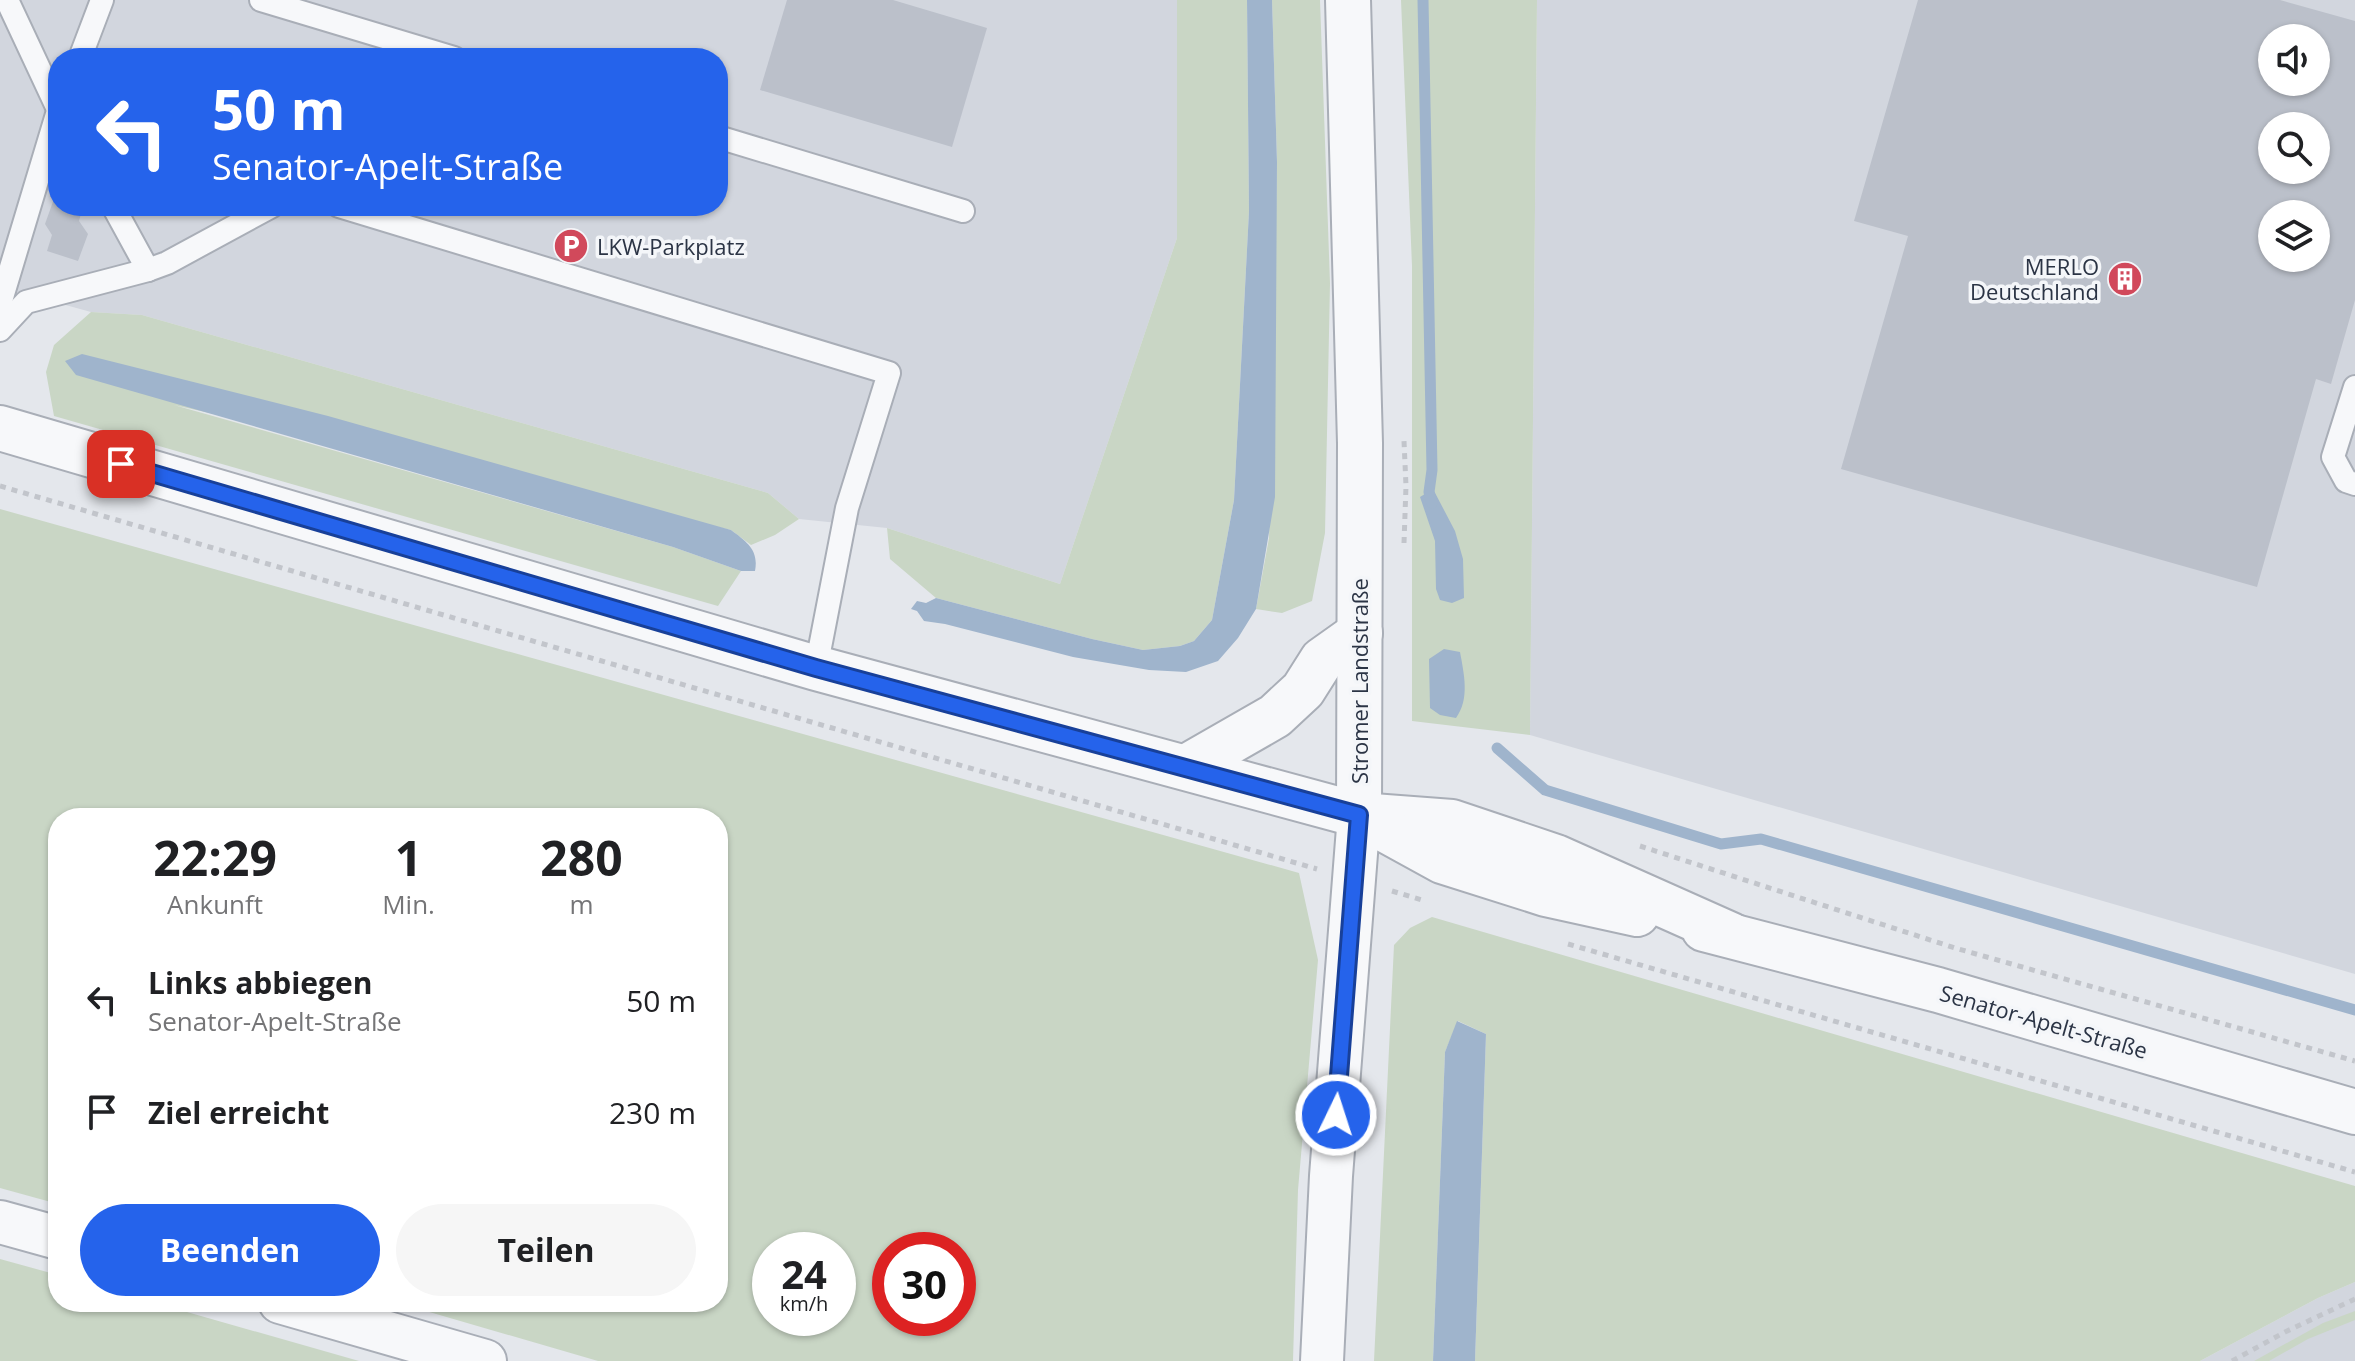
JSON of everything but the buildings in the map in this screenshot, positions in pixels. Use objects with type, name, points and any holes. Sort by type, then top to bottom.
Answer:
[{"type":"street","name":"Stromer Landstraße","points":[[1322,1361],[1331,1176],[1359,815],[1360,443],[1348,0]]},
{"type":"street","name":"Senator-Apelt-Straße","points":[[0,428],[816,668],[1359,815],[1442,861],[1546,894],[1731,935],[1938,990],[2355,1112]]},
{"type":"street","points":[[1186,767],[1275,716],[1303,690],[1322,660],[1360,633]]},
{"type":"street","points":[[0,1222],[48,1235]]},
{"type":"street","points":[[315,1312],[485,1361]]},
{"type":"lane","points":[[7,0],[48,88]]},
{"type":"lane","points":[[84,48],[102,0]]},
{"type":"lane","points":[[261,0],[421,48]]},
{"type":"lane","points":[[728,140],[963,211]]},
{"type":"lane","points":[[0,304],[48,143]]},
{"type":"lane","points":[[118,216],[148,270]]},
{"type":"lane","points":[[0,330],[26,302],[167,263],[254,216]]},
{"type":"lane","points":[[372,216],[889,373],[847,508],[816,668]]},
{"type":"lane","points":[[2355,387],[2333,457],[2346,481],[2355,484]]},
{"type":"path","points":[[0,486],[1428,902]]},
{"type":"path","points":[[1627,842],[1955,948],[2355,1061]]},
{"type":"path","points":[[1563,942],[2355,1172]]},
{"type":"path","points":[[2232,1361],[2355,1299]]},
{"type":"shaded area","points":[[0,0],[1177,0],[1177,238],[1060,584],[887,528],[799,519],[768,493],[142,315],[91,312],[0,287]]},
{"type":"shaded area","points":[[1537,0],[2355,0],[2355,974],[1530,735]]},
{"type":"shaded area","points":[[2355,1282],[2355,1361],[2200,1361],[2318,1298]]},
{"type":"green space","points":[[1177,0],[1247,0],[1249,211],[1234,500],[1212,620],[1194,641],[1180,646],[1143,650],[936,598],[890,559],[887,528],[1060,584],[1177,238]]},
{"type":"green space","points":[[1272,0],[1320,0],[1330,283],[1325,533],[1312,601],[1282,613],[1256,609],[1269,538],[1277,162]]},
{"type":"green space","points":[[1401,0],[1537,0],[1530,735],[1412,721],[1412,266]]},
{"type":"green space","points":[[91,312],[142,315],[768,493],[799,519],[775,535],[751,545],[731,530],[174,405],[673,547],[741,571],[718,606],[54,416],[46,372],[54,345]]},
{"type":"green space","points":[[0,509],[1299,873],[1318,960],[1298,1190],[1293,1361],[598,1361],[429,1312],[728,1312],[728,808],[48,808],[48,1201],[0,1188]]},
{"type":"green space","points":[[1432,917],[2355,1186],[2355,1282],[2318,1298],[2200,1361],[1475,1361],[1486,1034],[1458,1021],[1445,1052],[1433,1361],[1374,1361],[1394,945],[1410,928]]},
{"type":"green space","points":[[0,1259],[48,1272],[48,1312],[187,1312],[359,1361],[0,1361]]},
{"type":"green space","points":[[2355,1311],[2355,1320],[2308,1339],[2269,1361],[2254,1361],[2323,1323]]},
{"type":"water","points":[[1247,0],[1272,0],[1277,162],[1275,497],[1256,609],[1238,638],[1218,661],[1186,672],[1149,670],[1073,657],[924,621],[917,611],[911,609],[917,601],[926,603],[936,598],[1143,650],[1180,646],[1194,641],[1212,620],[1234,500],[1249,211]]},
{"type":"water","points":[[82,354],[328,416],[731,530],[753,552],[755,571],[741,571],[673,547],[76,375],[65,361]]},
{"type":"water","points":[[1433,489],[1455,531],[1463,559],[1464,598],[1452,603],[1440,600],[1436,589],[1435,541],[1420,497]]},
{"type":"water","points":[[1444,649],[1460,652],[1462,660],[1464,695],[1456,718],[1440,715],[1430,708],[1429,659]]},
{"type":"water","points":[[1457,1021],[1486,1034],[1475,1361],[1433,1361],[1445,1052]]},
{"type":"waterway","points":[[1423,0],[1432,470],[1429,492],[1432,503]]},
{"type":"waterway","points":[[1497,748],[1545,790],[1721,844],[1761,839],[2355,1010]]},
{"type":"place","name":"LKW-Parkplatz","points":[[571,246]]},
{"type":"place","name":"MERLO Deutschland","points":[[2125,279]]},
{"type":"route","points":[[121,464],[816,668],[1359,815],[1336,1115]]}]
